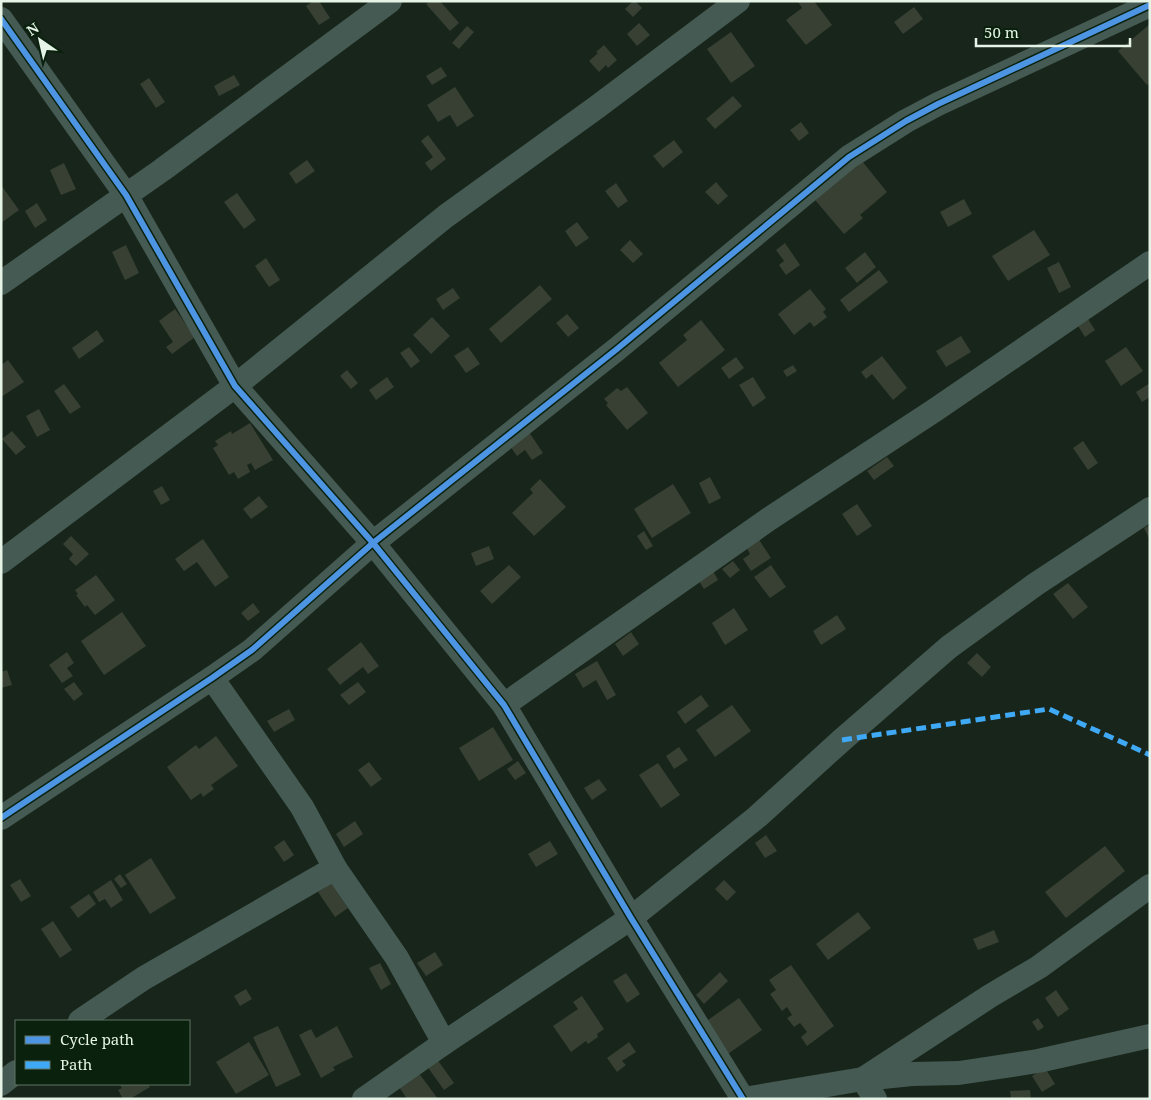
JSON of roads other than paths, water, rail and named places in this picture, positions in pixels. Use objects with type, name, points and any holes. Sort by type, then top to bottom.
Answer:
[{"type":"street","points":[[1,283],[317,57],[390,1]]},
{"type":"street","points":[[1,562],[235,386],[446,216],[597,107],[725,4]]},
{"type":"street","points":[[1,818],[252,650],[373,543],[617,349],[849,157],[906,121],[938,104],[1150,5]]},
{"type":"street","points":[[1,20],[126,195],[235,386],[373,543],[504,705],[631,918],[744,1099],[863,1079],[912,1074],[959,1073],[1038,1061],[1150,1036]]},
{"type":"street","points":[[504,705],[769,519],[935,410],[1150,263]]},
{"type":"street","points":[[364,1099],[444,1042],[631,918],[757,817],[949,647],[1036,584],[1150,509]]},
{"type":"street","points":[[212,678],[302,807],[335,868],[397,958],[444,1042]]},
{"type":"street","points":[[81,1020],[144,978],[335,868]]},
{"type":"street","points":[[863,1079],[990,996],[1039,967],[1150,886]]},
{"type":"street","points":[[1,1084],[15,1073]]},
{"type":"street","points":[[863,1079],[875,1099]]}]
